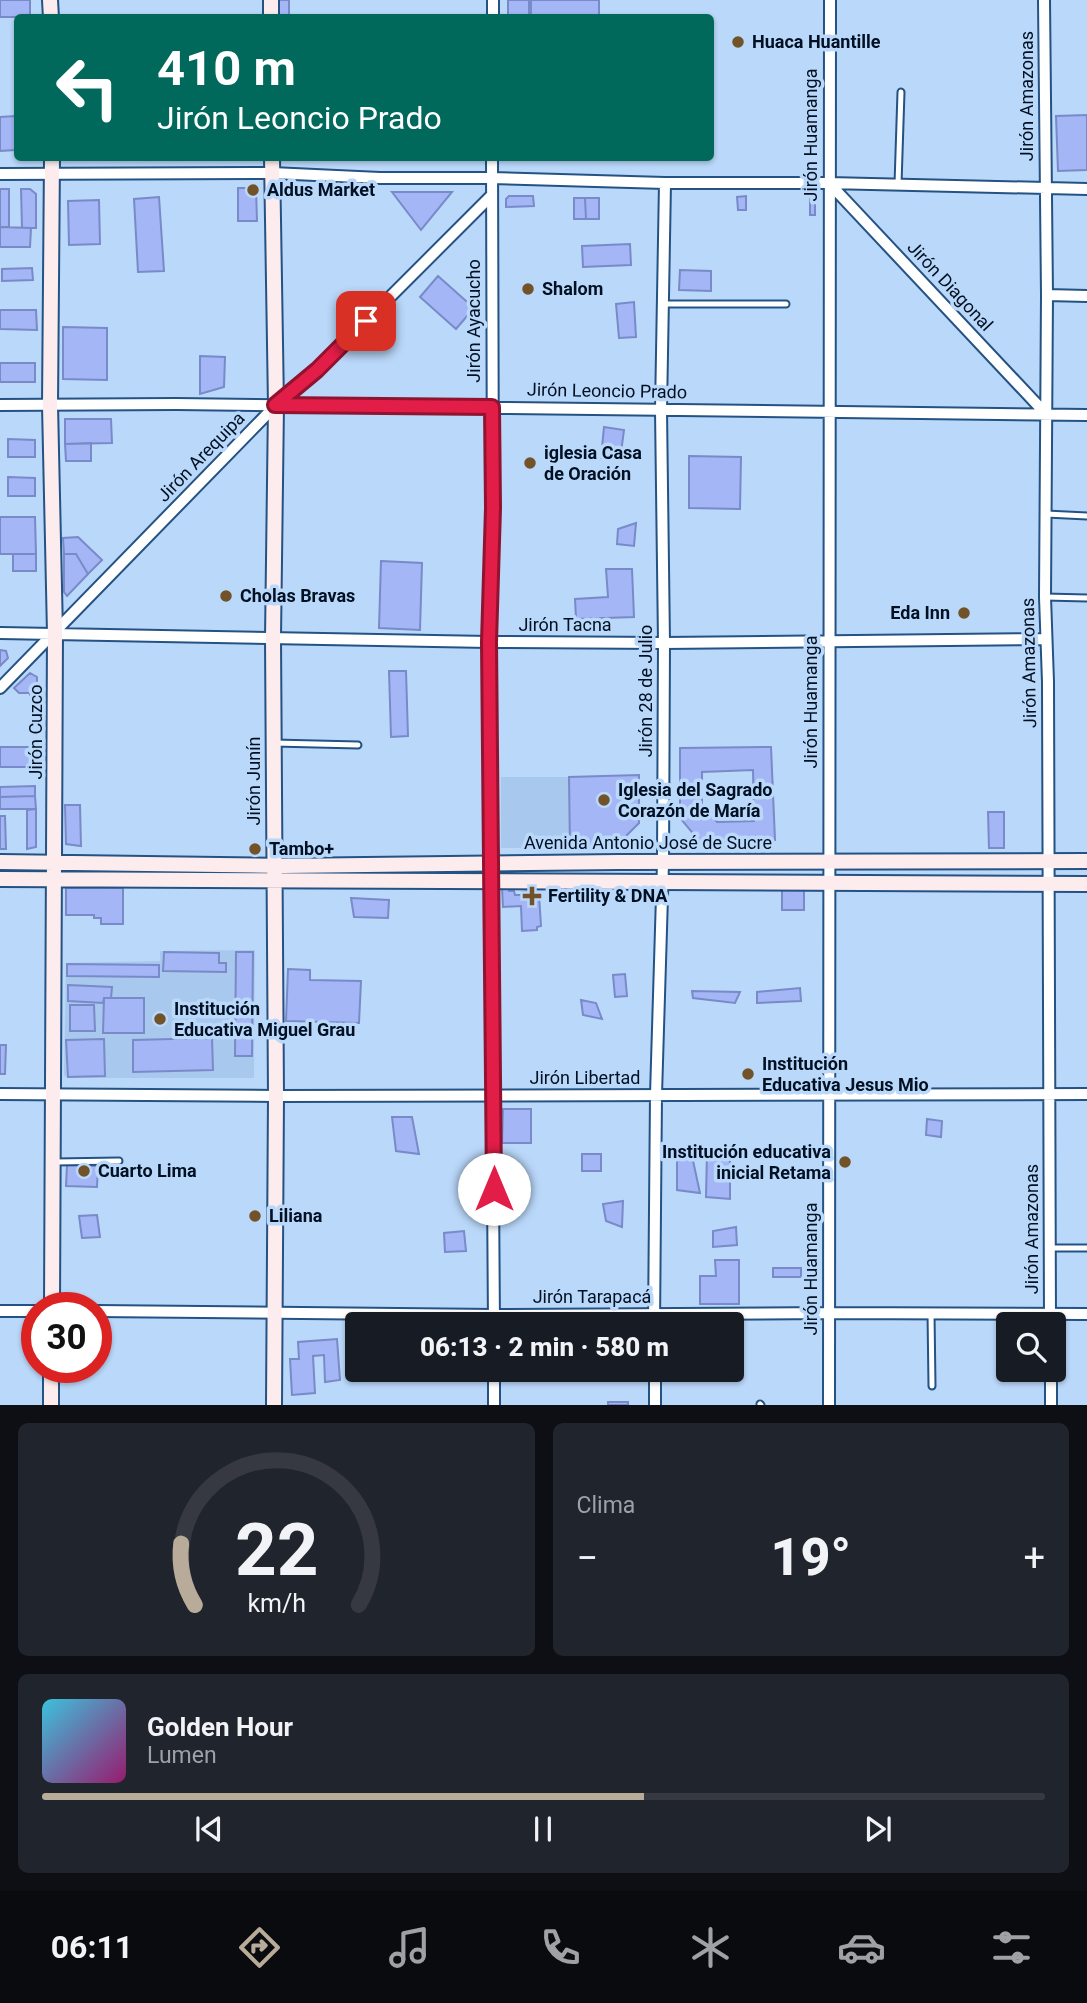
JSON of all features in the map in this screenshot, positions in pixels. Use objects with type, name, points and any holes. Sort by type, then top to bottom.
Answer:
[{"type":"street","name":"Jirón Huamanga","points":[[829,1405],[830,0]]},
{"type":"street","name":"Jirón Amazonas","points":[[1044,0],[1050,1312]]},
{"type":"street","name":"Jirón Cuzco","points":[[52,161],[50,405],[55,634],[52,1292]]},
{"type":"street","name":"Jirón Junín","points":[[272,161],[275,405],[274,1405]]},
{"type":"street","name":"Jirón Ayacucho","points":[[492,161],[493,508],[489,642],[494,1312]]},
{"type":"street","points":[[0,174],[272,173],[380,178],[492,177],[665,183],[828,183],[1087,189]]},
{"type":"street","name":"Jirón 28 de Julio","points":[[654,1312],[658,989],[663,883],[661,410],[665,183]]},
{"type":"street","name":"Jirón Diagonal","points":[[828,183],[1046,414]]},
{"type":"street","name":"Jirón Arequipa","points":[[0,688],[275,405],[317,370],[491,196]]},
{"type":"street","points":[[1047,295],[1087,296]]},
{"type":"street","name":"Jirón Leoncio Prado","points":[[0,405],[275,405],[1087,415]]},
{"type":"street","name":"Jirón Tacna","points":[[0,632],[489,642],[1046,639]]},
{"type":"street","name":"Avenida Antonio José de Sucre","points":[[0,862],[274,865],[1087,861]]},
{"type":"street","points":[[0,879],[1087,884]]},
{"type":"street","name":"Jirón Libertad","points":[[0,1094],[1087,1094]]},
{"type":"street","points":[[0,1311],[21,1311]]},
{"type":"street","name":"Jirón Tarapacá","points":[[112,1311],[345,1315]]},
{"type":"street","name":"Jirón Tarapacá","points":[[744,1316],[931,1313],[996,1316]]},
{"type":"street","name":"Jirón Tarapacá","points":[[1066,1317],[1087,1314]]},
{"type":"street","points":[[494,1382],[494,1405]]},
{"type":"street","points":[[655,1382],[655,1405]]},
{"type":"street","points":[[1051,1382],[1051,1405]]},
{"type":"street","points":[[51,1383],[51,1405]]},
{"type":"lane","points":[[898,184],[901,92]]},
{"type":"lane","points":[[663,304],[786,304]]},
{"type":"lane","points":[[1046,514],[1087,516]]},
{"type":"lane","points":[[1045,597],[1087,598]]},
{"type":"lane","points":[[273,743],[358,746]]},
{"type":"lane","points":[[53,1162],[119,1161]]},
{"type":"lane","points":[[1048,1248],[1087,1248]]},
{"type":"lane","points":[[931,1313],[932,1386]]},
{"type":"shaded area","points":[[501,777],[569,777],[570,848],[501,848]]},
{"type":"shaded area","name":"Institución Educativa Miguel Grau","points":[[255,950],[254,1078],[67,1078],[64,1075],[66,963],[160,961],[160,951]]},
{"type":"building","points":[[0,0],[30,0],[30,14],[0,17]]},
{"type":"building","points":[[276,0],[289,0],[289,14],[276,14]]},
{"type":"building","points":[[508,0],[529,0],[529,14],[508,14]]},
{"type":"building","points":[[531,0],[599,0],[599,14],[531,14]]},
{"type":"building","points":[[1087,115],[1087,170],[1058,171],[1056,116]]},
{"type":"building","points":[[14,116],[14,150],[0,151],[0,117]]},
{"type":"building","points":[[238,188],[256,188],[257,221],[238,221]]},
{"type":"building","points":[[0,189],[9,189],[9,227],[0,227]]},
{"type":"building","points":[[21,189],[30,189],[36,194],[36,228],[22,228]]},
{"type":"building","points":[[392,192],[452,192],[421,230]]},
{"type":"building","points":[[509,196],[533,196],[534,206],[506,207],[506,199]]},
{"type":"building","points":[[746,196],[746,210],[738,210],[737,197]]},
{"type":"building","points":[[159,197],[164,271],[138,272],[134,199]]},
{"type":"building","points":[[810,197],[815,200],[815,215],[810,215]]},
{"type":"building","points":[[574,198],[585,198],[586,219],[574,219]]},
{"type":"building","points":[[585,198],[599,198],[599,219],[586,219]]},
{"type":"building","points":[[99,200],[100,244],[69,245],[68,201]]},
{"type":"building","points":[[0,227],[31,228],[30,247],[0,247]]},
{"type":"building","points":[[630,244],[631,265],[583,267],[582,246]]},
{"type":"building","points":[[32,268],[33,280],[2,281],[2,269]]},
{"type":"building","points":[[680,270],[711,271],[711,291],[679,290]]},
{"type":"building","points":[[438,276],[474,308],[456,329],[420,297]]},
{"type":"building","points":[[634,302],[636,337],[619,338],[616,304]]},
{"type":"building","points":[[0,310],[36,310],[37,330],[0,329]]},
{"type":"building","points":[[63,327],[107,328],[107,380],[63,379]]},
{"type":"building","points":[[200,356],[225,357],[224,387],[200,394]]},
{"type":"building","points":[[0,363],[35,363],[35,382],[0,382]]},
{"type":"building","points":[[65,419],[111,419],[112,443],[65,444]]},
{"type":"building","points":[[604,427],[624,430],[620,460],[601,458]]},
{"type":"building","points":[[8,439],[35,440],[35,457],[8,457]]},
{"type":"building","points":[[91,443],[91,461],[66,461],[65,444]]},
{"type":"building","points":[[689,456],[741,457],[740,509],[689,508]]},
{"type":"building","points":[[8,477],[35,478],[35,496],[8,496]]},
{"type":"building","points":[[0,517],[35,517],[36,554],[0,554]]},
{"type":"building","points":[[636,523],[634,546],[617,544],[618,529]]},
{"type":"building","points":[[78,537],[102,560],[88,574],[76,554],[64,554],[63,538]]},
{"type":"building","points":[[13,554],[36,554],[36,571],[13,571]]},
{"type":"building","points":[[64,554],[76,554],[88,574],[67,596],[64,592]]},
{"type":"building","points":[[381,561],[422,563],[420,630],[379,628]]},
{"type":"building","points":[[606,569],[632,569],[634,617],[576,619],[575,599],[608,597]]},
{"type":"building","points":[[0,650],[6,651],[8,658],[0,666]]},
{"type":"building","points":[[389,671],[406,671],[408,736],[391,737]]},
{"type":"building","points":[[30,673],[37,677],[37,718],[30,718],[30,693],[19,693],[14,688]]},
{"type":"building","points":[[0,747],[35,747],[35,767],[0,767]]},
{"type":"building","points":[[771,747],[775,840],[701,843],[680,818],[680,748]],"holes":[[[753,770],[754,821],[717,822],[702,804],[702,772]]]},
{"type":"building","name":"Iglesia del Sagrado Corazón de María","points":[[639,775],[639,823],[614,848],[570,848],[569,777]]},
{"type":"building","points":[[35,786],[35,796],[0,797],[0,787]]},
{"type":"building","points":[[35,796],[36,809],[0,809],[0,797]]},
{"type":"building","points":[[65,805],[80,805],[81,846],[66,844]]},
{"type":"building","points":[[36,809],[36,847],[27,849],[27,810]]},
{"type":"building","points":[[988,812],[1004,812],[1004,848],[989,848]]},
{"type":"building","points":[[0,816],[5,816],[6,849],[0,849]]},
{"type":"building","points":[[509,887],[509,891],[514,891],[515,895],[535,891],[536,895],[539,895],[541,926],[537,927],[537,930],[522,931],[521,906],[503,907],[502,888]]},
{"type":"building","points":[[66,888],[123,888],[123,924],[101,924],[101,918],[94,918],[94,915],[66,915]]},
{"type":"building","points":[[782,889],[804,889],[804,910],[782,910]]},
{"type":"building","points":[[351,898],[389,900],[388,918],[354,917]]},
{"type":"building","points":[[164,952],[219,953],[219,963],[226,963],[226,972],[163,971]]},
{"type":"building","points":[[236,952],[253,952],[252,1056],[235,1056]]},
{"type":"building","points":[[67,964],[159,965],[159,977],[67,976]]},
{"type":"building","points":[[288,969],[310,970],[310,980],[361,981],[359,1023],[286,1021]]},
{"type":"building","points":[[625,974],[627,996],[615,997],[613,975]]},
{"type":"building","points":[[68,985],[112,987],[111,998],[104,998],[103,1003],[68,1001]]},
{"type":"building","points":[[800,988],[801,1001],[757,1003],[757,992]]},
{"type":"building","points":[[692,991],[740,992],[735,1003],[693,998]]},
{"type":"building","points":[[104,998],[144,998],[144,1033],[103,1033]]},
{"type":"building","points":[[581,1000],[596,1003],[602,1019],[583,1015]]},
{"type":"building","points":[[70,1005],[94,1005],[95,1031],[70,1031]]},
{"type":"building","points":[[212,1038],[213,1070],[133,1072],[133,1040]]},
{"type":"building","points":[[104,1039],[105,1076],[68,1077],[66,1040]]},
{"type":"building","points":[[0,1045],[6,1045],[5,1074],[0,1074]]},
{"type":"building","points":[[503,1109],[531,1109],[531,1143],[502,1143]]},
{"type":"building","points":[[392,1117],[412,1117],[419,1154],[396,1151]]},
{"type":"building","points":[[927,1119],[942,1121],[941,1137],[926,1135]]},
{"type":"building","points":[[730,1149],[730,1199],[706,1197],[707,1152]]},
{"type":"building","points":[[582,1154],[601,1154],[601,1171],[582,1171]]},
{"type":"building","points":[[677,1154],[692,1156],[700,1193],[677,1190]]},
{"type":"building","points":[[67,1165],[98,1166],[97,1187],[66,1186]]},
{"type":"building","points":[[623,1201],[622,1227],[606,1221],[603,1204]]},
{"type":"building","points":[[97,1215],[100,1237],[82,1238],[79,1216]]},
{"type":"building","points":[[736,1227],[737,1245],[713,1247],[713,1231]]},
{"type":"building","points":[[464,1231],[466,1251],[445,1252],[444,1233]]},
{"type":"building","points":[[715,1260],[739,1260],[739,1304],[700,1304],[700,1276],[716,1276]]},
{"type":"building","points":[[773,1268],[801,1268],[801,1277],[773,1277]]},
{"type":"building","points":[[337,1339],[340,1380],[325,1382],[324,1355],[313,1356],[315,1393],[292,1395],[290,1359],[299,1359],[298,1342]]},
{"type":"building","points":[[608,1402],[628,1402],[628,1405],[608,1405]]},
{"type":"place","name":"Huaca Huantille","points":[[738,42]]},
{"type":"place","name":"Aldus Market","points":[[253,190]]},
{"type":"place","name":"Shalom","points":[[528,289]]},
{"type":"place","name":"iglesia Casa de Oración","points":[[530,463]]},
{"type":"place","name":"Cholas Bravas","points":[[226,596]]},
{"type":"place","name":"Eda Inn","points":[[964,613]]},
{"type":"place","name":"Iglesia del Sagrado Corazón de María","points":[[604,800]]},
{"type":"place","name":"Tambo+","points":[[255,849]]},
{"type":"place","name":"Fertility & DNA","points":[[532,896]]},
{"type":"place","name":"Institución Educativa Miguel Grau","points":[[160,1019]]},
{"type":"place","name":"Institución Educativa Jesus Mio","points":[[748,1074]]},
{"type":"place","name":"Institución educativa inicial Retama","points":[[845,1162]]},
{"type":"place","name":"Cuarto Lima","points":[[84,1171]]},
{"type":"place","name":"Liliana","points":[[255,1216]]},
{"type":"route","points":[[366,321],[317,370],[275,405],[492,407],[493,508],[489,642],[494,1189]]}]
